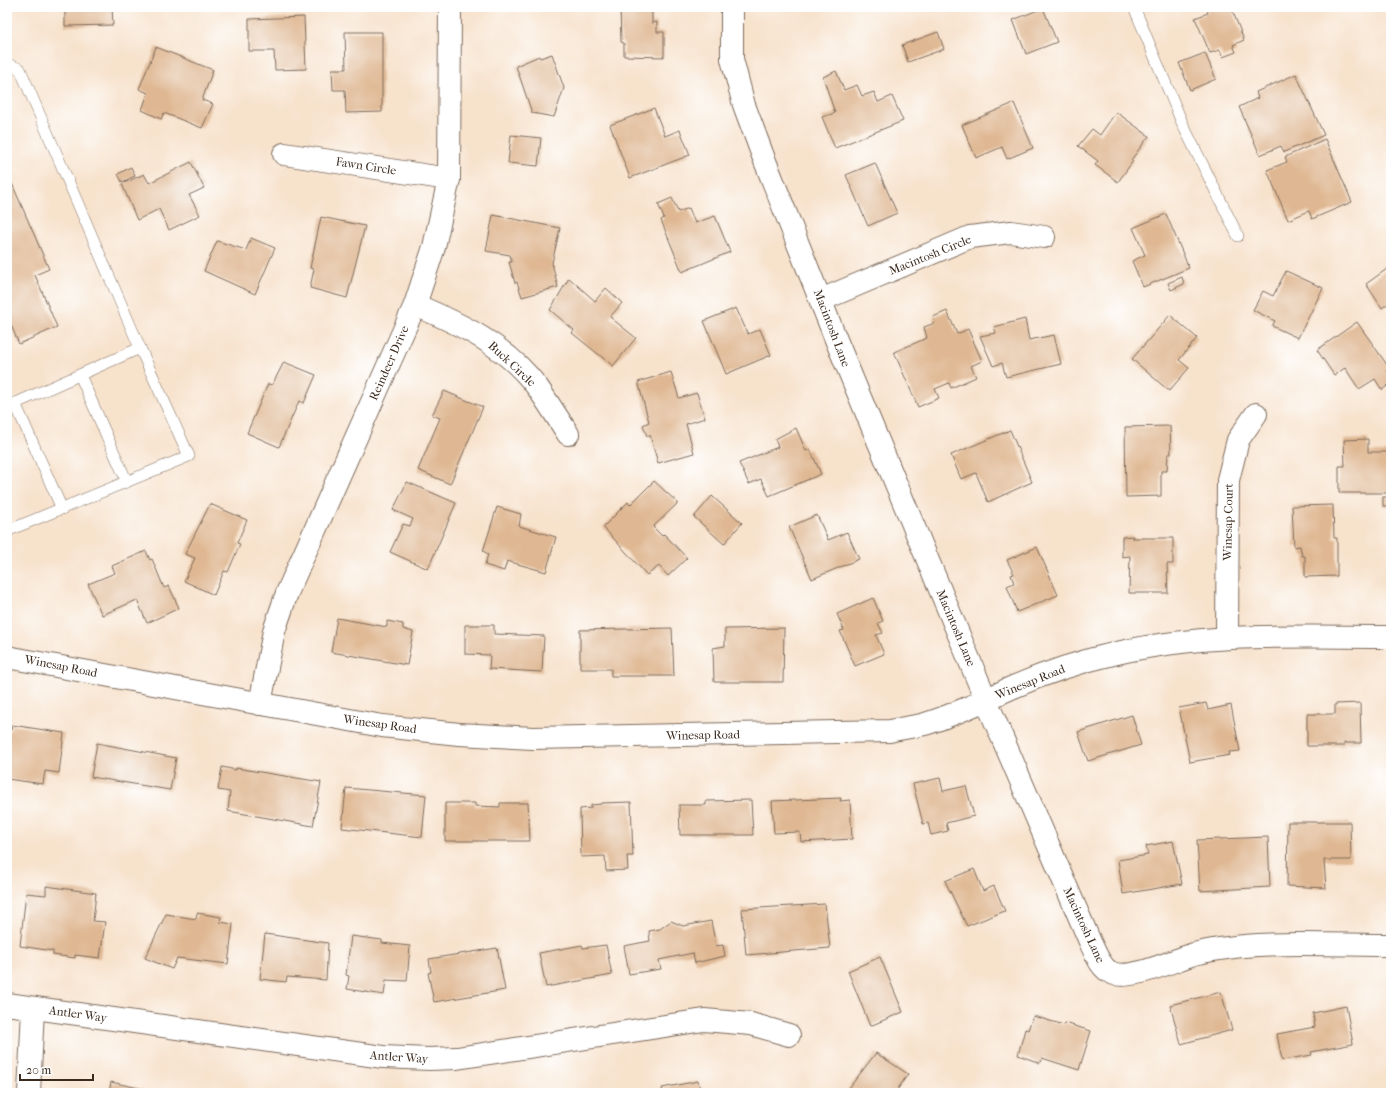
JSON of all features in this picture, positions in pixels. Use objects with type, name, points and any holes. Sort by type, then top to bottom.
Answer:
[{"type":"street","name":"Reindeer Drive","points":[[260,704],[274,631],[287,593],[415,305],[434,247],[449,179],[450,7]]},
{"type":"street","name":"Macintosh Lane","points":[[732,7],[732,59],[744,105],[837,342],[986,700],[1091,944],[1104,968],[1112,974],[1137,973],[1194,954],[1232,947],[1282,945],[1391,946]]},
{"type":"street","name":"Fawn Circle","points":[[284,154],[449,179]]},
{"type":"street","name":"Macintosh Circle","points":[[821,300],[970,237],[1011,232],[1044,237]]},
{"type":"street","name":"Buck Circle","points":[[415,305],[481,336],[507,356],[537,386],[568,434]]},
{"type":"street","name":"Winesap Court","points":[[1227,637],[1228,480],[1238,440],[1256,414]]},
{"type":"street","name":"Winesap Road","points":[[7,657],[382,726],[459,734],[533,738],[890,731],[925,724],[986,700],[1018,685],[1066,668],[1117,653],[1164,644],[1227,637],[1391,637]]},
{"type":"street","name":"Antler Way","points":[[7,1004],[383,1057],[429,1060],[457,1058],[704,1020],[751,1024],[789,1035]]},
{"type":"street","points":[[29,1093],[33,1008]]},
{"type":"lane","points":[[1134,7],[1183,125],[1238,236]]},
{"type":"lane","points":[[7,64],[20,69],[140,348],[189,456],[7,531]]},
{"type":"lane","points":[[62,508],[11,405],[140,348]]},
{"type":"lane","points":[[80,374],[127,482]]},
{"type":"building","points":[[65,7],[112,7],[113,25],[65,26]]},
{"type":"building","points":[[620,7],[652,7],[652,23],[657,22],[657,32],[664,32],[664,57],[624,56],[624,43],[621,42]]},
{"type":"building","points":[[1211,7],[1231,7],[1244,40],[1233,45],[1236,52],[1223,57],[1220,50],[1210,53],[1195,18],[1208,13],[1207,9]]},
{"type":"building","points":[[1043,8],[1057,42],[1026,54],[1013,20]]},
{"type":"building","points":[[304,17],[306,69],[275,70],[274,51],[249,51],[249,19]]},
{"type":"building","points":[[345,32],[382,32],[382,112],[346,113],[345,90],[333,90],[332,69],[346,69]]},
{"type":"building","points":[[938,32],[944,49],[908,62],[902,45]]},
{"type":"building","points":[[156,47],[213,70],[202,100],[213,104],[202,128],[164,113],[161,119],[142,110],[148,93],[139,89]]},
{"type":"building","points":[[1205,53],[1216,79],[1190,90],[1179,63]]},
{"type":"building","points":[[552,54],[564,88],[554,117],[532,113],[516,66],[539,56],[540,58]]},
{"type":"building","points":[[836,71],[844,90],[857,85],[862,96],[874,92],[878,102],[892,96],[903,121],[835,148],[822,117],[835,113],[823,77]]},
{"type":"building","points":[[1296,74],[1324,135],[1284,152],[1281,146],[1260,155],[1239,107],[1258,98],[1256,92]]},
{"type":"building","points":[[1014,103],[1033,148],[1007,159],[1002,147],[976,158],[962,125]]},
{"type":"building","points":[[654,108],[665,136],[680,130],[690,155],[630,178],[610,125]]},
{"type":"building","points":[[1116,112],[1149,136],[1131,160],[1133,161],[1118,182],[1095,165],[1098,161],[1078,146],[1092,129],[1100,135]]},
{"type":"building","points":[[511,135],[541,138],[538,166],[508,163]]},
{"type":"building","points":[[1325,139],[1352,202],[1312,219],[1309,211],[1288,220],[1267,170],[1287,162],[1285,157]]},
{"type":"building","points":[[191,162],[204,188],[189,195],[200,215],[169,230],[159,209],[137,220],[122,184],[144,174],[149,183]]},
{"type":"building","points":[[875,163],[897,213],[868,226],[846,175]]},
{"type":"building","points":[[131,167],[135,176],[122,182],[118,174]]},
{"type":"building","points":[[7,172],[49,269],[35,275],[57,327],[19,344],[7,316]]},
{"type":"building","points":[[672,198],[678,212],[689,208],[695,223],[715,216],[730,252],[682,272],[661,220],[664,218],[658,204]]},
{"type":"building","points":[[1166,214],[1189,268],[1143,287],[1132,261],[1145,255],[1133,228]]},
{"type":"building","points":[[493,215],[560,228],[552,263],[558,287],[522,297],[517,282],[515,283],[509,262],[512,262],[510,255],[486,251]]},
{"type":"building","points":[[321,217],[365,226],[347,298],[310,288],[314,269],[310,268]]},
{"type":"building","points":[[251,238],[275,248],[255,294],[204,271],[217,241],[246,250]]},
{"type":"building","points":[[1391,266],[1391,301],[1382,308],[1366,284]]},
{"type":"building","points":[[1286,271],[1323,288],[1298,338],[1272,326],[1275,321],[1253,310],[1263,291],[1273,296]]},
{"type":"building","points":[[1182,277],[1184,284],[1171,290],[1168,283]]},
{"type":"building","points":[[569,278],[595,301],[606,288],[622,303],[610,317],[636,338],[613,366],[572,333],[574,330],[550,310]]},
{"type":"building","points":[[736,308],[748,334],[760,329],[771,355],[726,374],[704,321]]},
{"type":"building","points":[[947,311],[957,334],[968,329],[982,361],[971,366],[976,377],[951,388],[949,383],[935,389],[939,398],[918,407],[894,352],[927,338],[924,327],[935,323],[933,317]]},
{"type":"building","points":[[1170,315],[1197,338],[1179,360],[1189,368],[1169,391],[1132,359]]},
{"type":"building","points":[[1025,319],[1029,340],[1054,335],[1061,364],[1006,377],[1002,363],[993,366],[980,336],[996,333],[994,327]]},
{"type":"building","points":[[1357,322],[1390,369],[1387,371],[1391,376],[1391,383],[1382,390],[1375,379],[1359,389],[1345,368],[1334,375],[1317,350]]},
{"type":"building","points":[[284,362],[316,375],[304,403],[299,401],[279,447],[247,433],[268,384],[272,385]]},
{"type":"building","points":[[671,372],[679,398],[697,393],[705,418],[686,424],[694,453],[658,463],[650,435],[647,436],[643,425],[649,422],[638,382]]},
{"type":"building","points":[[444,391],[483,407],[450,484],[418,470],[440,418],[432,415]]},
{"type":"building","points":[[1170,426],[1171,454],[1168,454],[1167,471],[1161,471],[1161,496],[1126,497],[1125,427]]},
{"type":"building","points":[[796,428],[806,451],[810,449],[821,474],[769,496],[761,479],[749,484],[739,463],[778,447],[775,439]]},
{"type":"building","points":[[1010,430],[1032,482],[988,502],[976,473],[961,479],[951,455]]},
{"type":"building","points":[[1368,439],[1368,452],[1391,452],[1391,493],[1339,493],[1339,466],[1345,466],[1344,440]]},
{"type":"building","points":[[654,481],[678,503],[653,527],[662,536],[664,534],[687,558],[668,576],[659,566],[647,575],[603,527],[628,502],[630,505]]},
{"type":"building","points":[[407,482],[456,503],[428,569],[390,552],[403,524],[410,526],[413,519],[393,510]]},
{"type":"building","points":[[712,496],[742,523],[724,544],[694,517]]},
{"type":"building","points":[[1383,497],[1391,497],[1391,506],[1383,506]]},
{"type":"building","points":[[210,504],[247,520],[237,543],[240,544],[228,572],[224,571],[214,595],[184,581],[195,558],[185,554]]},
{"type":"building","points":[[1333,505],[1334,538],[1337,538],[1337,576],[1305,577],[1305,556],[1302,556],[1300,546],[1294,547],[1292,506]]},
{"type":"building","points":[[497,507],[521,514],[519,526],[556,537],[546,572],[507,561],[504,571],[485,565],[488,554],[483,551]]},
{"type":"building","points":[[817,515],[828,540],[847,532],[859,559],[812,579],[789,527]]},
{"type":"building","points":[[1133,536],[1132,538],[1173,538],[1173,564],[1167,564],[1168,593],[1129,593],[1130,556],[1122,557],[1122,537]]},
{"type":"building","points":[[1037,547],[1058,595],[1017,612],[1007,586],[1014,583],[1011,575],[1014,574],[1007,560]]},
{"type":"building","points":[[146,551],[150,560],[152,559],[164,588],[169,586],[179,608],[147,623],[137,600],[102,615],[88,584],[115,573],[112,566]]},
{"type":"building","points":[[873,598],[883,621],[878,623],[883,633],[876,635],[884,654],[855,666],[840,631],[844,630],[837,614]]},
{"type":"building","points":[[337,618],[387,627],[387,621],[403,624],[403,629],[413,632],[407,665],[331,652]]},
{"type":"building","points":[[465,625],[494,625],[494,634],[544,636],[542,672],[489,669],[490,655],[465,654]]},
{"type":"building","points":[[672,628],[674,676],[611,676],[611,669],[580,669],[580,630]]},
{"type":"building","points":[[784,628],[783,682],[714,682],[713,648],[725,646],[725,629]]},
{"type":"building","points":[[1206,703],[1208,710],[1231,705],[1240,751],[1229,752],[1230,755],[1190,762],[1179,708]]},
{"type":"building","points":[[1360,703],[1361,743],[1344,743],[1344,746],[1307,746],[1307,714],[1335,714],[1335,704]]},
{"type":"building","points":[[1132,715],[1141,745],[1088,761],[1078,732]]},
{"type":"building","points":[[12,725],[64,733],[59,773],[45,771],[43,784],[7,779],[7,729],[11,730]]},
{"type":"building","points":[[97,743],[176,758],[170,790],[91,777]]},
{"type":"building","points":[[222,767],[321,782],[313,826],[228,811],[230,792],[218,790]]},
{"type":"building","points":[[940,778],[943,791],[966,786],[974,816],[946,823],[948,831],[931,835],[928,823],[923,824],[913,784]]},
{"type":"building","points":[[346,788],[426,795],[422,837],[342,828]]},
{"type":"building","points":[[841,798],[840,801],[850,800],[852,839],[801,842],[800,832],[774,833],[772,801]]},
{"type":"building","points":[[751,800],[753,835],[680,835],[679,805],[706,805],[706,801]]},
{"type":"building","points":[[631,802],[633,856],[627,856],[628,870],[606,871],[605,856],[581,857],[580,809],[591,808],[591,805],[601,803]]},
{"type":"building","points":[[445,803],[475,803],[475,806],[500,807],[500,803],[528,803],[530,841],[445,841]]},
{"type":"building","points":[[1288,822],[1350,822],[1351,860],[1324,860],[1326,888],[1287,886]]},
{"type":"building","points":[[1268,837],[1270,887],[1200,891],[1197,840]]},
{"type":"building","points":[[1173,841],[1182,884],[1123,894],[1118,860],[1148,855],[1146,846]]},
{"type":"building","points":[[974,869],[983,891],[994,886],[1005,911],[967,926],[945,881]]},
{"type":"building","points":[[46,886],[96,893],[93,921],[105,922],[100,958],[75,955],[75,958],[53,955],[53,951],[20,946],[26,893],[46,895]]},
{"type":"building","points":[[825,904],[830,948],[746,955],[742,909]]},
{"type":"building","points":[[197,913],[221,917],[220,922],[233,924],[228,964],[177,958],[172,969],[145,958],[166,914],[196,919]]},
{"type":"building","points":[[671,921],[683,926],[711,921],[716,946],[723,945],[725,956],[695,963],[693,953],[659,960],[661,969],[629,974],[624,946],[650,941],[649,931],[660,929]]},
{"type":"building","points":[[265,934],[328,943],[326,980],[287,977],[286,982],[260,979]]},
{"type":"building","points":[[351,936],[382,940],[382,943],[410,946],[407,981],[386,980],[384,995],[347,989],[349,976],[346,975]]},
{"type":"building","points":[[582,945],[583,948],[606,945],[612,975],[546,987],[539,953]]},
{"type":"building","points":[[497,948],[505,990],[434,1002],[428,973],[431,972],[429,959]]},
{"type":"building","points":[[880,957],[903,1012],[870,1026],[848,971]]},
{"type":"building","points":[[1221,992],[1232,1030],[1181,1044],[1170,1005]]},
{"type":"building","points":[[1346,1006],[1353,1044],[1311,1052],[1312,1055],[1282,1060],[1277,1034],[1315,1027],[1313,1013]]},
{"type":"building","points":[[1033,1016],[1064,1025],[1065,1023],[1091,1031],[1079,1070],[1042,1058],[1040,1063],[1018,1055],[1025,1029],[1028,1030]]},
{"type":"building","points":[[876,1053],[908,1074],[895,1093],[845,1093]]},
{"type":"building","points":[[698,1081],[701,1093],[663,1093],[662,1088]]},
{"type":"building","points":[[111,1082],[143,1089],[143,1093],[109,1093]]}]
